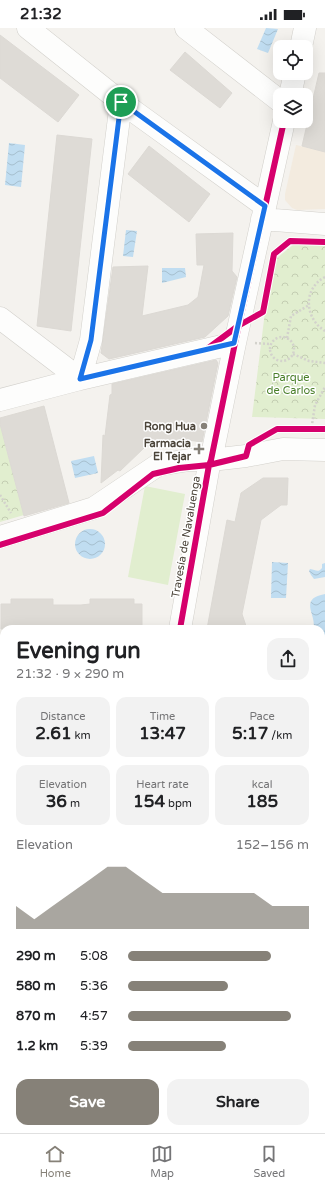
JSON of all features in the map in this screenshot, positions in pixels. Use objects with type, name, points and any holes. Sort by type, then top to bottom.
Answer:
[{"type":"street","points":[[28,28],[263,212],[325,224]]},
{"type":"street","points":[[186,28],[273,96]]},
{"type":"street","points":[[302,40],[305,28]]},
{"type":"street","points":[[80,379],[91,340],[121,102]]},
{"type":"street","name":"Travesía de Navaluenga","points":[[181,625],[209,465],[234,343],[282,128]]},
{"type":"street","points":[[0,318],[80,379]]},
{"type":"street","points":[[0,400],[80,379],[234,343]]},
{"type":"street","points":[[0,537],[94,508],[158,465],[189,460],[211,460],[283,449],[317,450]]},
{"type":"path","points":[[325,277],[321,279],[314,287],[310,296],[309,305],[310,315],[316,324],[325,331]]},
{"type":"path","points":[[287,338],[291,316],[309,305]]},
{"type":"path","points":[[277,338],[287,338],[293,345],[293,354],[286,361],[276,361],[270,354],[270,344],[277,338]]},
{"type":"path","points":[[293,354],[309,360],[325,363]]},
{"type":"path","points":[[317,450],[315,405],[325,387]]},
{"type":"path","points":[[305,428],[315,428]]},
{"type":"shaded area","points":[[296,145],[325,152],[325,209],[297,210],[292,208],[285,200]]},
{"type":"green space","name":"Parque de Carlos","points":[[299,240],[325,242],[325,419],[252,417],[271,263]]},
{"type":"green space","points":[[0,424],[24,515],[0,522]]},
{"type":"green space","points":[[145,486],[185,494],[168,585],[128,577]]},
{"type":"water","points":[[266,28],[278,29],[268,53],[257,49]]},
{"type":"water","points":[[9,143],[25,145],[21,187],[5,185]]},
{"type":"water","points":[[126,230],[137,231],[133,257],[123,256]]},
{"type":"water","points":[[162,268],[185,268],[186,277],[162,283]]},
{"type":"water","points":[[94,456],[98,473],[75,478],[71,461]]},
{"type":"water","points":[[90,529],[96,530],[104,538],[104,550],[96,558],[90,559],[84,558],[76,550],[75,544],[76,538],[84,530]]},
{"type":"water","points":[[272,562],[288,563],[286,598],[271,598]]},
{"type":"water","points":[[325,563],[325,577],[314,579],[309,571],[310,569],[317,571],[322,568],[322,564]]},
{"type":"water","points":[[325,594],[325,625],[314,625],[310,604],[317,596]]},
{"type":"building","points":[[0,35],[79,95],[58,122],[0,78]]},
{"type":"building","points":[[185,52],[232,93],[220,108],[170,70]]},
{"type":"building","points":[[319,73],[325,73],[325,152],[302,146],[306,128],[313,128],[313,99]]},
{"type":"building","points":[[57,135],[92,139],[71,331],[37,326]]},
{"type":"building","points":[[149,146],[210,194],[189,222],[128,174]]},
{"type":"building","points":[[233,233],[232,271],[237,277],[228,316],[205,337],[109,359],[101,353],[113,267],[148,266],[142,316],[188,305],[198,297],[204,265],[197,265],[196,234]]},
{"type":"building","points":[[216,360],[218,363],[202,442],[188,440],[187,444],[182,443],[179,445],[172,443],[166,448],[146,446],[120,471],[118,470],[101,483],[103,435],[105,436],[110,395],[112,394],[112,384]]},
{"type":"building","points":[[44,406],[69,503],[24,516],[0,424],[0,418]]},
{"type":"building","points":[[263,478],[288,478],[287,505],[281,505],[261,520],[242,614],[246,625],[208,625],[227,520],[235,522],[241,493]]},
{"type":"building","points":[[11,599],[53,599],[53,605],[81,605],[90,604],[90,599],[134,599],[134,604],[142,604],[142,625],[1,625],[1,604],[11,604]]},
{"type":"cycle path","points":[[181,625],[209,465],[282,128]]},
{"type":"cycle path","points":[[207,349],[238,326],[263,312],[274,254],[290,241],[325,242]]},
{"type":"cycle path","points":[[0,545],[103,513],[153,474],[179,468],[209,465],[246,456],[249,445],[277,429],[325,429]]},
{"type":"place","name":"Rong Hua","points":[[204,426]]},
{"type":"place","name":"Farmacia El Tejar","points":[[199,449]]},
{"type":"route","points":[[121,102],[265,206],[234,343],[80,379],[91,340],[121,102]]}]
